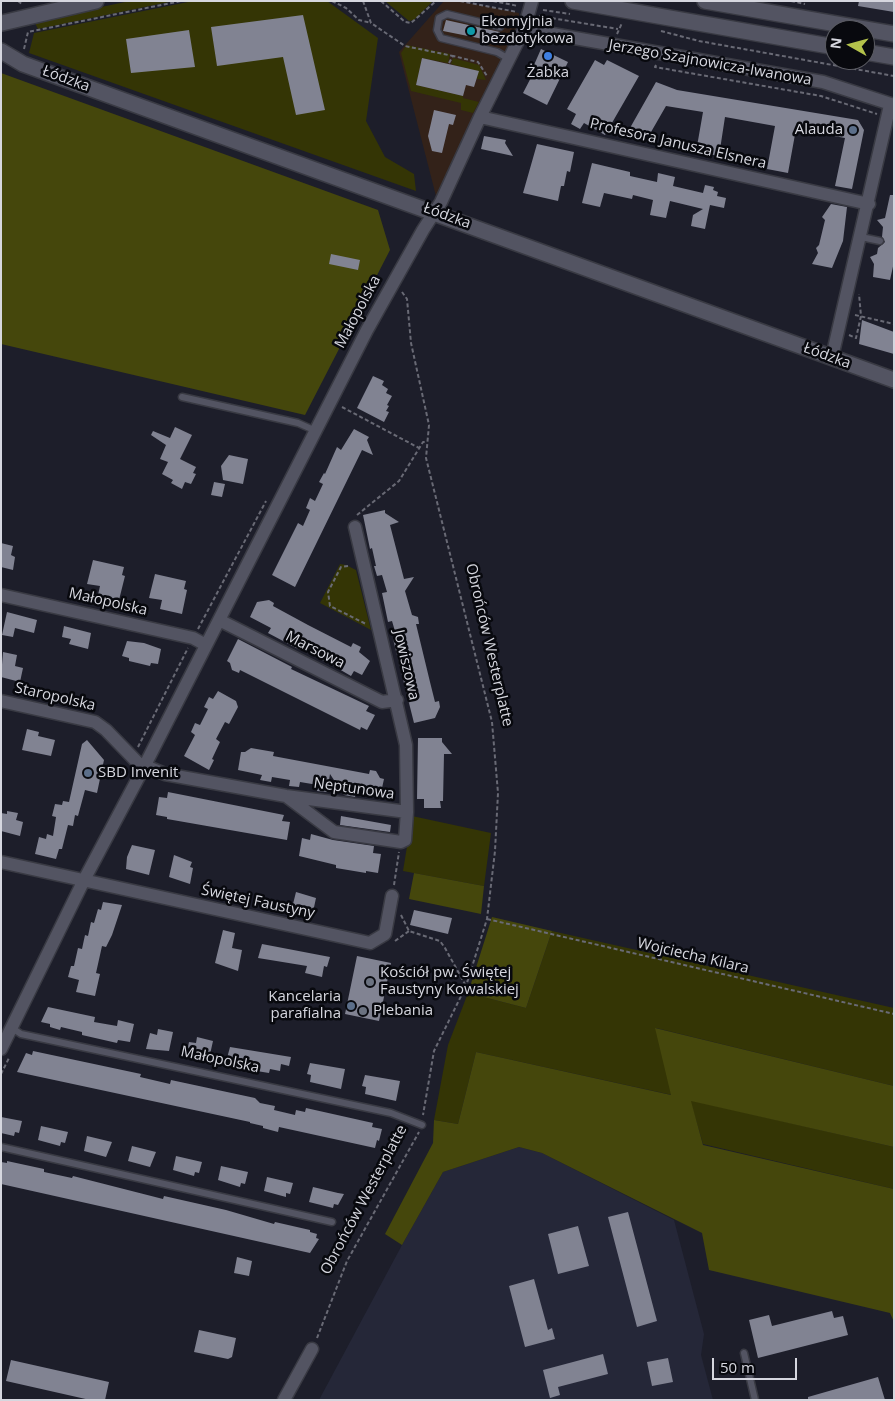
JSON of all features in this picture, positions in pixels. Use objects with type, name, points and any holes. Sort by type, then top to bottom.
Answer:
[{"type":"street","points":[[1,36],[2,22],[96,1]]},
{"type":"street","points":[[573,1],[825,45]]},
{"type":"street","points":[[705,1],[894,34]]},
{"type":"street","name":"Małopolska","points":[[1,1049],[84,880],[144,767],[392,283],[435,212],[524,29],[528,4]]},
{"type":"street","name":"Jerzego Szajnowicza-Iwanowa","points":[[524,29],[823,82],[891,108]]},
{"type":"street","name":"Łódzka","points":[[1,51],[18,62],[894,380]]},
{"type":"street","points":[[875,54],[894,57]]},
{"type":"street","points":[[832,357],[891,108]]},
{"type":"street","name":"Profesora Janusza Elsnera","points":[[480,117],[869,204]]},
{"type":"street","name":"Jowiszowa","points":[[355,527],[380,624],[406,745],[407,812]]},
{"type":"street","name":"Małopolska","points":[[1,595],[193,638],[206,645]]},
{"type":"street","name":"Marsowa","points":[[219,620],[382,702],[397,700]]},
{"type":"street","name":"Staropolska","points":[[1,701],[95,722],[106,730],[132,758],[144,767]]},
{"type":"street","name":"Neptunowa","points":[[144,767],[166,774],[286,796],[407,812],[406,834],[401,842],[334,832],[286,796]]},
{"type":"street","points":[[1,862],[84,880]]},
{"type":"street","name":"Świętej Faustyny","points":[[84,880],[370,943],[385,934],[392,896]]},
{"type":"street","points":[[284,1400],[312,1349]]},
{"type":"lane","points":[[500,27],[447,14],[439,18],[437,30],[441,38],[497,52],[509,59]]},
{"type":"lane","points":[[861,237],[880,241]]},
{"type":"lane","points":[[182,397],[298,423],[316,431]]},
{"type":"lane","name":"Małopolska","points":[[12,1028],[21,1034],[391,1113],[422,1125]]},
{"type":"lane","points":[[1,1147],[332,1222]]},
{"type":"lane","points":[[744,1353],[755,1400]]},
{"type":"path","points":[[18,62],[24,50],[28,32],[181,1]]},
{"type":"path","points":[[332,1],[346,8],[359,20],[371,23],[405,46],[478,62],[484,69],[487,81]]},
{"type":"path","points":[[363,1],[371,23]]},
{"type":"path","points":[[381,1],[405,22],[411,23],[436,1]]},
{"type":"path","points":[[493,1],[528,4]]},
{"type":"path","points":[[699,41],[894,76]]},
{"type":"path","points":[[662,54],[655,67],[821,96],[867,112],[891,108]]},
{"type":"path","points":[[449,63],[453,56]]},
{"type":"path","name":"Obrońców Westerplatte","points":[[312,1349],[348,1261],[416,1141],[422,1125],[434,1051],[466,986],[487,919],[495,851],[498,793],[492,722],[426,458],[429,425],[410,343],[407,299],[401,290],[392,283]]},
{"type":"path","points":[[843,312],[894,324]]},
{"type":"path","points":[[341,407],[419,448]]},
{"type":"path","points":[[355,527],[357,513],[398,481],[419,448],[424,442],[427,442]]},
{"type":"path","points":[[348,566],[341,567],[328,592],[330,606],[370,626],[380,624]]},
{"type":"path","points":[[401,842],[392,896],[410,931],[440,941],[450,955],[466,986]]},
{"type":"path","name":"Wojciecha Kilara","points":[[487,919],[894,1014]]},
{"type":"shaded area","points":[[130,1],[174,1],[38,29],[34,21]]},
{"type":"shaded area","points":[[193,1],[327,1],[378,38],[366,121],[385,157],[414,174],[416,191],[29,53],[34,33]]},
{"type":"shaded area","points":[[385,1],[433,1],[414,20],[409,21]]},
{"type":"shaded area","points":[[444,1],[458,1],[519,13],[518,24],[439,194],[436,196],[399,52]]},
{"type":"shaded area","points":[[407,45],[450,54],[448,63],[422,58],[416,85],[463,96],[463,98],[479,102],[473,113],[461,110],[461,103],[411,91],[401,53]]},
{"type":"shaded area","points":[[453,58],[479,65],[486,80],[477,79],[478,71],[451,64]]},
{"type":"shaded area","points":[[1,73],[378,210],[390,250],[305,415],[1,344]]},
{"type":"shaded area","points":[[340,564],[356,570],[371,630],[320,603]]},
{"type":"shaded area","points":[[412,816],[491,833],[484,886],[403,871]]},
{"type":"shaded area","points":[[414,873],[484,886],[481,914],[409,899]]},
{"type":"shaded area","points":[[492,917],[552,931],[526,1008],[468,993]]},
{"type":"shaded area","points":[[552,931],[894,1008],[894,1086],[656,1028],[672,1095],[476,1052],[458,1124],[434,1120],[448,1045],[468,993],[526,1008]]},
{"type":"shaded area","points":[[655,1028],[894,1086],[894,1147],[691,1101],[703,1145],[894,1189],[894,1322],[890,1313],[709,1270],[702,1233],[542,1153],[519,1147],[443,1172],[402,1245],[385,1234],[433,1143],[434,1120],[458,1124],[476,1052],[671,1095]]},
{"type":"shaded area","points":[[690,1100],[894,1147],[894,1189],[703,1144]]},
{"type":"shaded area","points":[[519,1147],[542,1153],[674,1220],[704,1334],[701,1355],[713,1400],[319,1400],[443,1172]]},
{"type":"building","points":[[859,1],[894,1],[894,12],[858,6]]},
{"type":"building","points":[[303,15],[325,110],[296,115],[283,57],[217,66],[211,27]]},
{"type":"building","name":"Ekomyjnia bezdotykowa","points":[[446,20],[500,32],[498,42],[443,31]]},
{"type":"building","points":[[189,30],[195,67],[131,73],[126,39]]},
{"type":"building","points":[[541,49],[568,62],[547,105],[523,93],[537,66],[534,65]]},
{"type":"building","points":[[422,58],[479,71],[474,87],[466,85],[463,96],[416,85]]},
{"type":"building","points":[[595,60],[604,65],[607,60],[639,76],[605,135],[584,123],[580,129],[571,124],[576,114],[567,109]]},
{"type":"building","points":[[656,82],[677,90],[858,120],[864,130],[852,189],[835,186],[845,138],[796,129],[788,173],[767,169],[775,126],[725,117],[719,156],[696,152],[703,112],[666,106],[647,139],[626,135]]},
{"type":"building","points":[[434,110],[456,115],[453,125],[449,124],[442,153],[432,151],[428,136]]},
{"type":"building","points":[[484,136],[506,140],[505,143],[513,156],[481,149]]},
{"type":"building","points":[[537,144],[574,152],[570,172],[567,171],[558,201],[523,193]]},
{"type":"building","points":[[592,163],[630,172],[630,176],[657,182],[658,173],[675,177],[673,186],[703,193],[705,185],[714,187],[713,190],[718,192],[717,196],[726,198],[724,208],[710,205],[705,229],[691,226],[693,215],[703,209],[670,201],[666,218],[650,215],[653,200],[633,195],[632,199],[604,193],[600,207],[582,203]]},
{"type":"building","points":[[890,195],[894,195],[894,262],[890,280],[873,277],[874,264],[870,257],[877,254],[878,248],[885,242],[882,237],[883,227],[877,220],[885,218]]},
{"type":"building","points":[[831,204],[847,207],[843,241],[832,268],[812,264],[818,253],[816,248],[819,245],[825,220],[822,217]]},
{"type":"building","points":[[331,254],[360,260],[358,270],[329,264]]},
{"type":"building","points":[[862,320],[894,332],[894,354],[859,344]]},
{"type":"building","points":[[373,376],[384,381],[382,385],[388,389],[386,393],[392,396],[387,405],[389,406],[386,411],[389,412],[384,422],[357,408]]},
{"type":"building","points":[[175,427],[192,435],[180,459],[196,467],[193,473],[196,474],[191,484],[185,482],[182,489],[171,483],[173,480],[162,474],[168,462],[160,459],[166,445],[151,435],[153,431],[170,438]]},
{"type":"building","points":[[354,429],[369,437],[367,440],[373,455],[362,450],[295,587],[272,575],[298,523],[303,526],[310,510],[306,508],[310,498],[315,501],[323,484],[319,482],[325,474],[337,447],[341,450]]},
{"type":"building","points":[[229,455],[248,459],[243,484],[223,480],[221,466]]},
{"type":"building","points":[[214,482],[225,484],[222,497],[211,495]]},
{"type":"building","points":[[385,510],[385,513],[399,522],[390,525],[404,579],[414,577],[405,591],[412,615],[418,617],[419,624],[416,624],[430,682],[435,702],[439,701],[440,707],[435,718],[414,723],[393,639],[397,638],[392,621],[388,622],[382,593],[387,592],[382,575],[377,576],[363,515]]},
{"type":"building","points":[[1,543],[13,546],[11,555],[15,557],[13,570],[1,567]]},
{"type":"building","points":[[93,560],[124,567],[122,575],[125,576],[119,600],[98,595],[100,586],[87,584]]},
{"type":"building","points":[[155,574],[186,581],[184,589],[187,590],[182,614],[160,609],[162,600],[149,598]]},
{"type":"building","points":[[269,600],[274,603],[273,606],[351,647],[353,643],[361,647],[359,652],[370,661],[362,675],[354,671],[351,676],[317,658],[319,654],[312,649],[303,645],[300,650],[268,633],[271,628],[250,617],[257,602]]},
{"type":"building","points":[[7,612],[37,620],[34,633],[15,628],[13,637],[2,635]]},
{"type":"building","points":[[64,626],[91,633],[88,649],[69,644],[71,639],[62,637]]},
{"type":"building","points":[[238,639],[292,667],[291,669],[369,706],[366,711],[375,715],[367,730],[361,727],[360,730],[240,670],[239,673],[232,670],[230,663],[227,661]]},
{"type":"building","points":[[127,641],[144,643],[161,649],[158,664],[151,663],[150,666],[129,661],[129,658],[122,656]]},
{"type":"building","points":[[3,652],[17,655],[15,666],[23,668],[20,682],[1,677]]},
{"type":"building","points":[[218,691],[236,701],[238,707],[229,724],[225,722],[216,739],[220,742],[209,770],[184,756],[195,735],[191,732],[195,723],[200,725],[208,709],[204,707],[209,697],[213,699]]},
{"type":"building","points":[[27,729],[39,732],[38,736],[55,740],[51,756],[22,750]]},
{"type":"building","points":[[418,738],[442,738],[442,742],[452,754],[444,754],[443,801],[440,801],[441,808],[424,808],[424,799],[417,799]]},
{"type":"building","points":[[87,740],[104,760],[97,793],[85,790],[78,816],[75,815],[73,826],[68,825],[62,849],[59,849],[56,859],[35,854],[39,837],[46,839],[47,834],[53,836],[56,817],[52,816],[55,804],[62,805],[63,801],[69,802],[82,744]]},
{"type":"building","points":[[251,748],[274,752],[273,756],[369,774],[370,770],[376,771],[380,778],[384,779],[380,797],[356,792],[355,797],[344,795],[330,774],[327,792],[317,791],[318,785],[300,782],[299,787],[289,786],[290,780],[272,777],[271,782],[260,780],[262,775],[238,770],[241,752]]},
{"type":"building","points":[[168,792],[284,815],[282,821],[290,822],[287,840],[167,819],[167,817],[156,815],[159,797],[167,798]]},
{"type":"building","points":[[7,811],[18,813],[16,820],[23,822],[20,836],[1,831],[1,813],[7,814]]},
{"type":"building","points":[[341,816],[391,825],[390,832],[340,825]]},
{"type":"building","points":[[311,834],[333,840],[374,846],[373,853],[381,854],[378,873],[336,868],[336,865],[299,856],[302,838],[310,840]]},
{"type":"building","points":[[132,845],[155,850],[149,875],[126,869],[127,857]]},
{"type":"building","points":[[174,855],[192,862],[190,867],[193,868],[190,884],[169,877]]},
{"type":"building","points":[[296,892],[316,898],[313,912],[292,908]]},
{"type":"building","points":[[103,902],[122,905],[112,935],[106,947],[102,946],[96,973],[100,974],[95,996],[76,992],[79,980],[68,977],[71,966],[74,966],[78,948],[82,949],[85,935],[88,936],[91,922],[94,923],[98,909],[101,910]]},
{"type":"building","points":[[414,910],[452,918],[448,934],[410,925]]},
{"type":"building","points":[[223,930],[235,933],[232,948],[242,950],[238,971],[215,963]]},
{"type":"building","points":[[262,944],[330,957],[327,967],[324,966],[322,977],[305,973],[307,966],[258,958]]},
{"type":"building","name":"Kościół pw. Świętej Faustyny Kowalskiej","points":[[357,956],[391,963],[379,1021],[345,1014]]},
{"type":"building","points":[[48,1007],[95,1017],[94,1022],[117,1026],[118,1020],[134,1024],[130,1042],[118,1040],[117,1043],[82,1035],[82,1032],[61,1027],[60,1030],[50,1027],[50,1024],[41,1022]]},
{"type":"building","points":[[158,1029],[173,1032],[169,1051],[146,1049],[150,1033],[157,1035]]},
{"type":"building","points":[[197,1037],[213,1041],[209,1059],[186,1057],[189,1042],[196,1043]]},
{"type":"building","points":[[230,1047],[291,1057],[289,1066],[281,1064],[280,1071],[270,1069],[269,1073],[232,1067],[233,1064],[226,1062]]},
{"type":"building","points":[[33,1051],[141,1074],[140,1077],[170,1084],[171,1080],[255,1098],[260,1103],[275,1106],[274,1110],[295,1115],[296,1110],[305,1112],[306,1108],[373,1123],[372,1127],[382,1129],[375,1148],[279,1127],[278,1132],[250,1122],[17,1072],[26,1053],[32,1055]]},
{"type":"building","points":[[310,1063],[345,1069],[341,1089],[310,1082],[311,1075],[307,1074]]},
{"type":"building","points":[[365,1075],[400,1081],[396,1101],[365,1094],[366,1087],[362,1086]]},
{"type":"building","points":[[1,1117],[22,1121],[19,1133],[15,1132],[14,1136],[1,1133]]},
{"type":"building","points":[[41,1126],[68,1132],[65,1143],[61,1142],[60,1146],[38,1140]]},
{"type":"building","points":[[87,1136],[112,1142],[106,1157],[84,1151]]},
{"type":"building","points":[[132,1146],[156,1152],[150,1167],[128,1161]]},
{"type":"building","points":[[176,1156],[202,1162],[199,1173],[195,1172],[194,1176],[173,1170]]},
{"type":"building","points":[[7,1161],[44,1169],[44,1172],[72,1178],[73,1176],[163,1199],[164,1196],[226,1210],[274,1224],[275,1222],[310,1230],[310,1232],[317,1234],[316,1238],[319,1239],[310,1253],[1,1184],[1,1162],[7,1163]]},
{"type":"building","points":[[221,1166],[248,1172],[245,1184],[241,1183],[240,1187],[218,1180]]},
{"type":"building","points":[[267,1177],[293,1183],[290,1194],[286,1193],[286,1197],[264,1191]]},
{"type":"building","points":[[313,1187],[344,1194],[338,1205],[334,1204],[333,1208],[309,1202]]},
{"type":"building","points":[[628,1212],[657,1321],[637,1327],[608,1217]]},
{"type":"building","points":[[578,1226],[589,1266],[558,1274],[548,1234]]},
{"type":"building","points":[[237,1257],[252,1261],[249,1276],[234,1273]]},
{"type":"building","points":[[534,1279],[548,1330],[552,1328],[555,1339],[525,1347],[509,1286]]},
{"type":"building","points":[[832,1311],[834,1318],[843,1316],[848,1335],[758,1358],[749,1320],[769,1315],[772,1326]]},
{"type":"building","points":[[199,1330],[236,1338],[232,1357],[228,1359],[194,1352]]},
{"type":"building","points":[[603,1354],[608,1374],[558,1387],[560,1395],[550,1398],[543,1370]]},
{"type":"building","points":[[668,1358],[673,1382],[652,1386],[647,1362]]},
{"type":"building","points":[[11,1360],[109,1382],[105,1400],[90,1400],[6,1381]]},
{"type":"building","points":[[878,1377],[885,1400],[808,1400],[808,1397]]},
{"type":"place","name":"Ekomyjnia bezdotykowa","points":[[471,31]]},
{"type":"place","name":"Żabka","points":[[548,56]]},
{"type":"place","name":"Alauda","points":[[853,130]]},
{"type":"place","name":"SBD Invenit","points":[[88,773]]},
{"type":"place","name":"Kościół pw. Świętej Faustyny Kowalskiej","points":[[370,982]]},
{"type":"place","name":"Kancelaria parafialna","points":[[351,1006]]},
{"type":"place","name":"Plebania","points":[[363,1011]]}]
